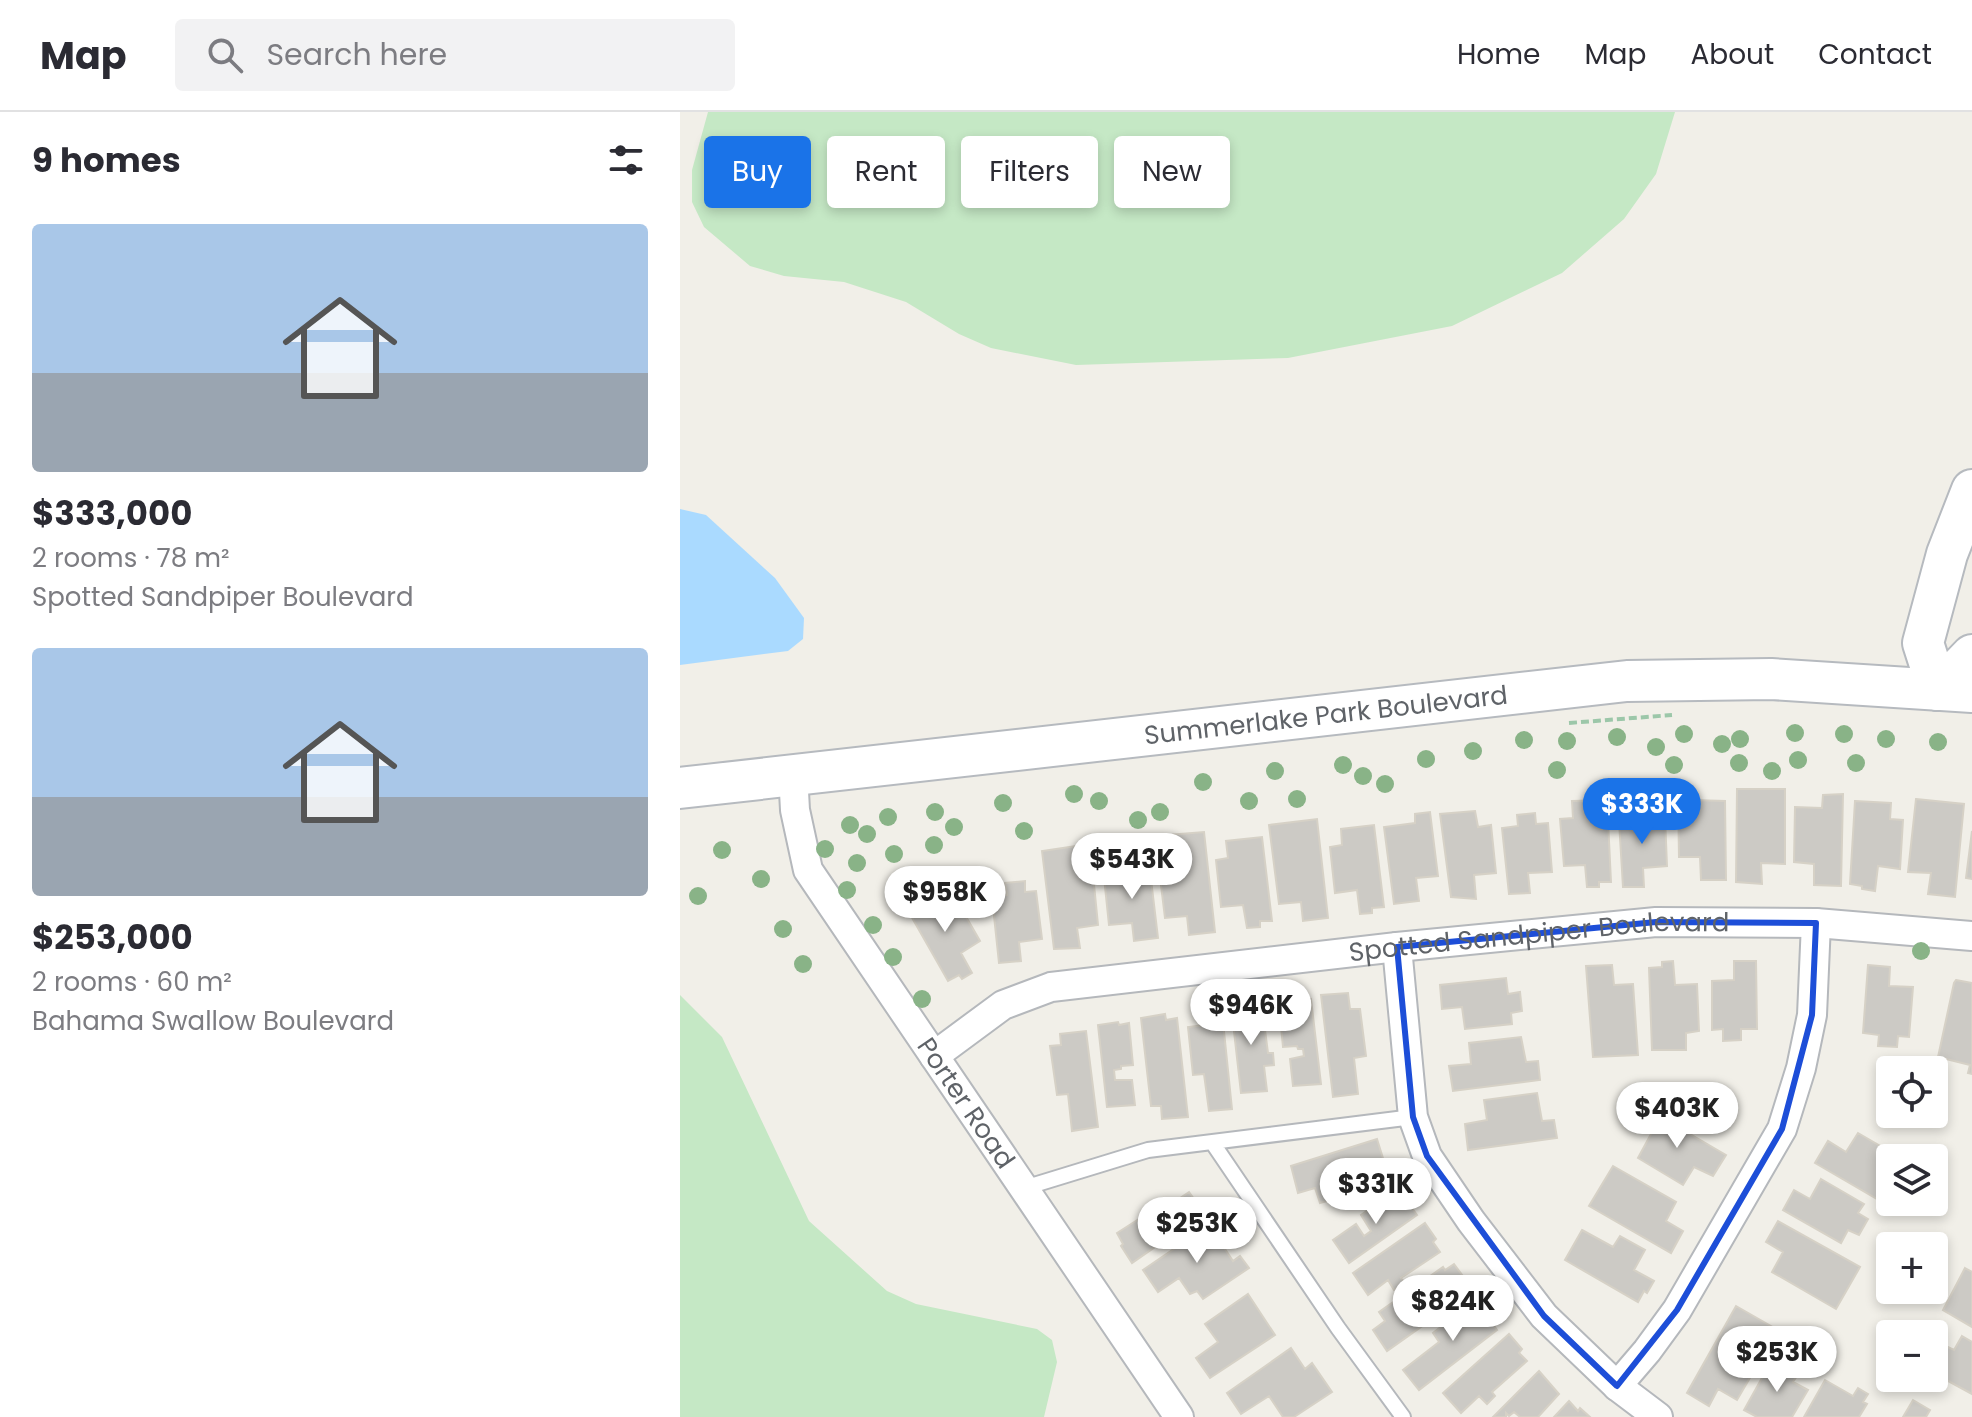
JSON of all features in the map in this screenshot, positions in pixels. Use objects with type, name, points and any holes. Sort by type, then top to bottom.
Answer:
[{"type":"main road","points":[[1955,691],[1923,643],[1947,554],[1972,490]]},
{"type":"main road","points":[[1955,691],[1972,655]]},
{"type":"main road","name":"Summerlake Park Boulevard","points":[[680,788],[1627,681],[1771,679],[1955,691]]},
{"type":"street","name":"Porter Road","points":[[793,773],[795,810],[808,870],[1179,1417]]},
{"type":"street","name":"Spotted Sandpiper Boulevard","points":[[934,1056],[1003,1005],[1051,987],[1397,947],[1656,922],[1816,923],[1972,936]]},
{"type":"street","points":[[1617,1386],[1677,1310],[1782,1129],[1801,1068],[1812,1015],[1816,923]]},
{"type":"street","points":[[1397,947],[1413,1117],[1427,1156],[1471,1221],[1544,1316],[1617,1386],[1658,1417]]},
{"type":"lane","points":[[1024,1188],[1148,1150],[1413,1117]]},
{"type":"lane","points":[[1212,1142],[1338,1328],[1403,1417]]},
{"type":"path","points":[[1559,723],[1682,715]]},
{"type":"highlighted area","points":[[1656,922],[1816,923],[1812,1015],[1782,1129],[1677,1310],[1617,1386],[1544,1316],[1427,1156],[1413,1117],[1397,947]]},
{"type":"green space","points":[[708,112],[1675,112],[1656,174],[1624,219],[1562,273],[1452,326],[1288,358],[1076,365],[991,348],[959,334],[906,302],[844,282],[784,276],[750,266],[704,227],[692,202],[692,170]]},
{"type":"green space","points":[[680,995],[722,1037],[809,1221],[887,1291],[916,1304],[1037,1329],[1052,1340],[1057,1362],[1044,1417],[680,1417]]},
{"type":"water","points":[[680,509],[706,515],[775,578],[804,618],[803,639],[788,651],[680,665]]},
{"type":"building","points":[[1737,789],[1785,789],[1785,864],[1761,863],[1762,884],[1736,882]]},
{"type":"building","points":[[1692,791],[1693,800],[1725,801],[1726,880],[1701,880],[1700,857],[1679,857],[1678,792]]},
{"type":"building","points":[[1843,794],[1841,886],[1814,885],[1814,864],[1794,862],[1795,807],[1822,808],[1823,795]]},
{"type":"building","points":[[1916,799],[1964,804],[1955,897],[1928,894],[1931,873],[1908,872]]},
{"type":"building","points":[[1607,800],[1611,882],[1599,882],[1599,887],[1587,887],[1585,865],[1564,866],[1560,819],[1573,818],[1572,801]]},
{"type":"building","points":[[1855,801],[1891,803],[1890,819],[1903,820],[1900,869],[1878,866],[1875,891],[1850,884]]},
{"type":"building","points":[[1653,807],[1653,818],[1665,817],[1667,866],[1643,868],[1644,887],[1623,887],[1619,821],[1636,820],[1636,809]]},
{"type":"building","points":[[1475,811],[1478,827],[1491,825],[1496,873],[1474,875],[1476,899],[1451,897],[1440,814]]},
{"type":"building","points":[[1430,812],[1438,876],[1416,878],[1419,901],[1394,904],[1384,827],[1415,823],[1415,814]]},
{"type":"building","points":[[1535,813],[1536,824],[1548,823],[1552,872],[1528,873],[1530,893],[1509,894],[1502,828],[1518,826],[1517,815]]},
{"type":"building","points":[[1317,819],[1328,918],[1303,921],[1301,902],[1279,904],[1269,825]]},
{"type":"building","points":[[1374,825],[1384,907],[1360,914],[1357,890],[1335,893],[1330,847],[1342,845],[1341,829]]},
{"type":"building","points":[[1972,831],[1972,879],[1966,878]]},
{"type":"building","points":[[1204,832],[1215,932],[1189,935],[1187,916],[1165,918],[1155,836]]},
{"type":"building","points":[[1262,837],[1272,921],[1260,921],[1260,927],[1247,928],[1243,905],[1221,907],[1216,860],[1228,858],[1226,841]]},
{"type":"building","points":[[1090,844],[1098,925],[1077,928],[1080,948],[1054,949],[1042,851]]},
{"type":"building","points":[[1132,862],[1133,872],[1150,871],[1158,938],[1134,941],[1132,923],[1109,925],[1104,877],[1114,875],[1113,864]]},
{"type":"building","points":[[1025,881],[1025,892],[1036,891],[1042,939],[1019,942],[1021,961],[999,963],[992,897],[1007,895],[1005,883]]},
{"type":"building","points":[[937,893],[945,909],[957,901],[980,941],[961,953],[972,973],[962,979],[959,975],[948,981],[907,909]]},
{"type":"building","points":[[1673,961],[1675,985],[1697,984],[1699,1031],[1686,1033],[1686,1050],[1652,1050],[1649,968],[1662,967],[1662,962]]},
{"type":"building","points":[[1734,961],[1756,961],[1757,1029],[1741,1029],[1741,1040],[1723,1041],[1723,1029],[1712,1030],[1712,981],[1734,980]]},
{"type":"building","points":[[1612,965],[1614,985],[1633,984],[1638,1055],[1593,1057],[1586,966]]},
{"type":"building","points":[[1868,965],[1890,967],[1889,986],[1913,987],[1909,1037],[1898,1036],[1897,1047],[1878,1046],[1879,1035],[1863,1033]]},
{"type":"building","points":[[1506,978],[1508,994],[1520,992],[1522,1011],[1511,1013],[1512,1024],[1465,1029],[1462,1007],[1442,1009],[1440,985]]},
{"type":"building","points":[[1956,980],[1972,983],[1972,1074],[1968,1073],[1970,1065],[1948,1060],[1948,1056],[1938,1056]]},
{"type":"building","points":[[1348,993],[1350,1009],[1360,1009],[1366,1056],[1354,1058],[1358,1094],[1333,1097],[1321,995]]},
{"type":"building","points":[[1311,999],[1321,1084],[1293,1086],[1290,1059],[1304,1056],[1303,1049],[1283,1047],[1279,1006]]},
{"type":"building","points":[[1250,1003],[1251,1008],[1262,1007],[1268,1053],[1273,1053],[1274,1065],[1264,1066],[1267,1091],[1241,1093],[1231,1005]]},
{"type":"building","points":[[1222,1012],[1232,1109],[1209,1111],[1204,1074],[1193,1075],[1188,1027],[1204,1025],[1204,1013]]},
{"type":"building","points":[[1165,1014],[1166,1020],[1177,1018],[1188,1117],[1162,1119],[1161,1106],[1151,1106],[1141,1018]]},
{"type":"building","points":[[1118,1022],[1119,1025],[1129,1023],[1133,1065],[1114,1070],[1115,1080],[1132,1080],[1135,1105],[1107,1107],[1098,1025]]},
{"type":"building","points":[[1086,1031],[1098,1127],[1072,1131],[1068,1094],[1057,1095],[1050,1046],[1061,1045],[1060,1034]]},
{"type":"building","points":[[1521,1037],[1526,1062],[1538,1061],[1540,1080],[1453,1091],[1449,1066],[1471,1064],[1469,1043]]},
{"type":"building","points":[[1537,1093],[1542,1121],[1554,1120],[1557,1138],[1468,1150],[1465,1124],[1487,1120],[1484,1100]]},
{"type":"building","points":[[1649,1110],[1726,1155],[1713,1176],[1694,1167],[1683,1185],[1638,1158],[1651,1134],[1639,1127]]},
{"type":"building","points":[[1858,1133],[1877,1144],[1876,1198],[1815,1163],[1828,1141],[1846,1152]]},
{"type":"building","points":[[1377,1139],[1387,1171],[1337,1186],[1341,1197],[1320,1203],[1315,1188],[1298,1193],[1291,1166]]},
{"type":"building","points":[[1613,1166],[1676,1202],[1666,1221],[1683,1231],[1671,1253],[1589,1206]]},
{"type":"building","points":[[1821,1179],[1864,1204],[1858,1213],[1868,1219],[1859,1235],[1848,1230],[1841,1243],[1783,1210],[1794,1190],[1810,1199]]},
{"type":"building","points":[[1398,1189],[1417,1215],[1349,1263],[1333,1240],[1356,1224],[1364,1236],[1371,1231],[1361,1215]]},
{"type":"building","points":[[1189,1192],[1204,1213],[1132,1263],[1117,1233],[1156,1208],[1153,1203],[1163,1198],[1168,1206]]},
{"type":"building","points":[[1778,1221],[1860,1267],[1836,1309],[1772,1272],[1783,1252],[1766,1242]]},
{"type":"building","points":[[1425,1223],[1436,1239],[1433,1242],[1440,1252],[1401,1278],[1405,1283],[1394,1290],[1388,1280],[1368,1295],[1353,1273]]},
{"type":"building","points":[[1209,1225],[1233,1261],[1240,1256],[1249,1268],[1203,1299],[1197,1291],[1190,1294],[1179,1278],[1158,1292],[1143,1270]]},
{"type":"building","points":[[1582,1230],[1613,1247],[1620,1236],[1645,1250],[1634,1270],[1654,1281],[1638,1302],[1565,1260]]},
{"type":"building","points":[[1454,1264],[1471,1287],[1467,1290],[1469,1293],[1387,1351],[1373,1330],[1385,1321],[1379,1312],[1443,1267],[1445,1270]]},
{"type":"building","points":[[1965,1268],[1972,1272],[1972,1327],[1943,1310]]},
{"type":"building","points":[[1248,1294],[1275,1335],[1210,1378],[1196,1358],[1218,1342],[1205,1324]]},
{"type":"building","points":[[1479,1297],[1493,1315],[1489,1318],[1497,1330],[1419,1390],[1403,1370],[1439,1342],[1433,1333]]},
{"type":"building","points":[[1736,1306],[1778,1330],[1737,1400],[1718,1389],[1709,1406],[1687,1393]]},
{"type":"building","points":[[1509,1334],[1522,1349],[1519,1353],[1527,1361],[1492,1392],[1495,1396],[1487,1404],[1479,1396],[1461,1413],[1443,1393]]},
{"type":"building","points":[[1962,1336],[1972,1342],[1972,1394],[1948,1381],[1948,1347],[1954,1350]]},
{"type":"building","points":[[1291,1348],[1305,1369],[1312,1363],[1332,1392],[1294,1417],[1283,1417],[1269,1396],[1241,1414],[1227,1393]]},
{"type":"building","points":[[1783,1363],[1799,1373],[1793,1382],[1808,1390],[1792,1417],[1757,1417],[1744,1410],[1768,1367],[1777,1372]]},
{"type":"building","points":[[1539,1371],[1559,1394],[1538,1417],[1520,1417],[1514,1412],[1509,1416],[1506,1413],[1506,1417],[1493,1417]]},
{"type":"building","points":[[1825,1380],[1853,1396],[1858,1388],[1868,1394],[1863,1402],[1867,1404],[1859,1417],[1804,1417]]},
{"type":"building","points":[[1913,1400],[1930,1410],[1926,1417],[1903,1417]]},
{"type":"building","points":[[1569,1401],[1578,1411],[1580,1408],[1590,1417],[1554,1417]]}]
